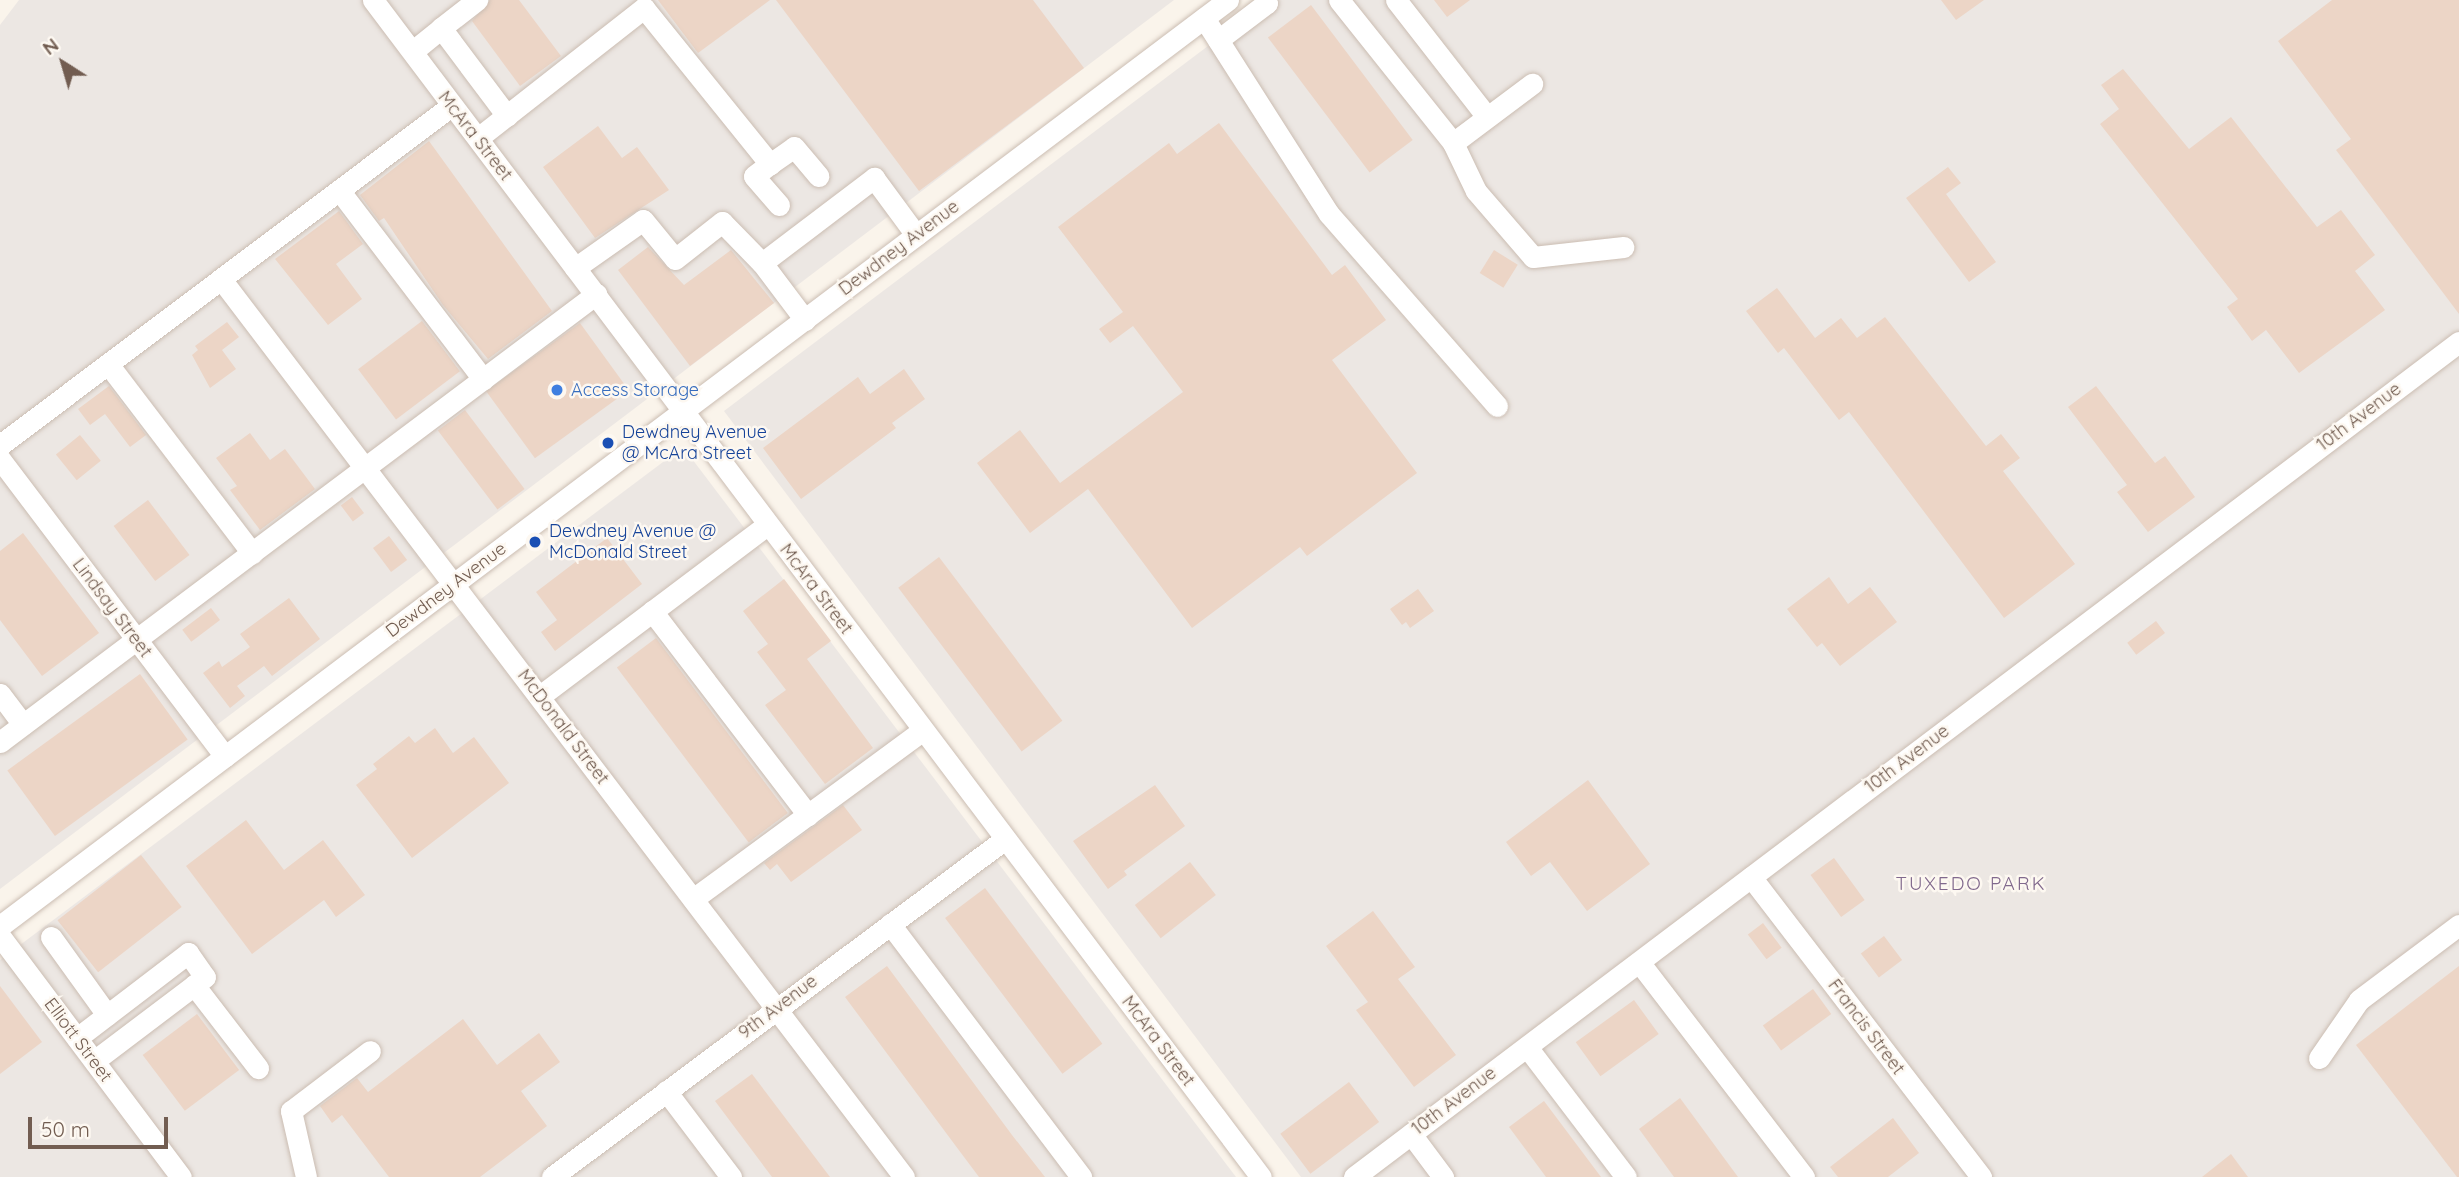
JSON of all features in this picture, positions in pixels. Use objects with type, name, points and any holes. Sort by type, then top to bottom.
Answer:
[{"type":"street","name":"McAra Street","points":[[373,0],[1261,1177]]},
{"type":"street","points":[[413,51],[477,0]]},
{"type":"street","name":"Dewdney Avenue","points":[[0,926],[1228,0]]},
{"type":"street","points":[[1339,0],[1453,143],[1476,191],[1533,257],[1623,247]]},
{"type":"street","points":[[1396,0],[1487,117]]},
{"type":"street","points":[[1218,40],[1267,1]]},
{"type":"street","points":[[478,138],[640,4],[770,164]]},
{"type":"street","points":[[1204,18],[1329,214],[1497,406]]},
{"type":"street","points":[[441,28],[507,116]]},
{"type":"street","points":[[1453,143],[1532,83]]},
{"type":"street","points":[[0,445],[451,106]]},
{"type":"street","points":[[779,205],[754,176],[794,147],[818,176]]},
{"type":"street","points":[[762,263],[874,178],[916,235]]},
{"type":"street","points":[[339,190],[483,379]]},
{"type":"street","points":[[575,268],[643,220],[675,259],[722,222],[762,263],[805,320]]},
{"type":"street","name":"McDonald Street","points":[[221,279],[455,583],[904,1177]]},
{"type":"street","points":[[0,742],[596,294]]},
{"type":"street","name":"10th Avenue","points":[[1354,1177],[2459,342]]},
{"type":"street","points":[[108,364],[252,553]]},
{"type":"street","name":"Lindsay Street","points":[[0,459],[225,757]]},
{"type":"street","points":[[540,696],[767,524]]},
{"type":"street","points":[[652,611],[808,815]]},
{"type":"street","points":[[0,694],[23,724]]},
{"type":"street","points":[[693,899],[923,730]]},
{"type":"street","name":"9th Avenue","points":[[552,1177],[1005,839]]},
{"type":"street","name":"Francis Street","points":[[1751,877],[1981,1177]]},
{"type":"street","points":[[890,924],[1081,1177]]},
{"type":"street","points":[[2319,1058],[2359,1000],[2459,925]]},
{"type":"street","name":"Elliott Street","points":[[0,936],[181,1177]]},
{"type":"street","points":[[51,937],[107,1015]]},
{"type":"street","points":[[77,1038],[188,953],[205,977],[94,1061]]},
{"type":"street","points":[[1639,962],[1804,1177]]},
{"type":"street","points":[[194,985],[258,1068]]},
{"type":"street","points":[[1527,1047],[1626,1177]]},
{"type":"street","points":[[306,1177],[291,1111],[370,1051]]},
{"type":"street","points":[[666,1091],[731,1177]]},
{"type":"street","points":[[1411,1134],[1443,1177]]},
{"type":"shaded area","points":[[19,0],[1174,0],[0,889],[0,25]]},
{"type":"shaded area","points":[[1269,0],[2459,0],[2459,1177],[1301,1177],[724,411]]},
{"type":"shaded area","points":[[683,447],[1236,1177],[0,1177],[0,960]]},
{"type":"building","points":[[490,0],[519,0],[561,56],[520,86],[472,21]]},
{"type":"building","points":[[658,0],[770,0],[698,53]]},
{"type":"building","points":[[776,0],[1033,0],[1084,68],[919,191]]},
{"type":"building","points":[[1434,0],[1470,0],[1447,17]]},
{"type":"building","points":[[1941,0],[1984,0],[1956,20]]},
{"type":"building","points":[[2332,0],[2459,0],[2459,314],[2336,150],[2351,139],[2278,41]]},
{"type":"building","points":[[1311,5],[1413,140],[1370,172],[1268,37]]},
{"type":"building","points":[[2123,69],[2189,149],[2231,117],[2317,227],[2341,210],[2375,255],[2355,271],[2385,310],[2299,373],[2266,330],[2252,341],[2227,307],[2238,299],[2100,124],[2119,109],[2101,85]]},
{"type":"building","points":[[1219,123],[1332,275],[1345,265],[1386,320],[1332,360],[1417,473],[1307,556],[1300,547],[1192,628],[1088,489],[1030,533],[977,463],[1020,430],[1060,483],[1183,392],[1133,326],[1110,343],[1099,329],[1123,312],[1058,227],[1169,143],[1177,154]]},
{"type":"building","points":[[598,126],[622,158],[637,147],[669,190],[595,238],[543,167]]},
{"type":"building","points":[[429,141],[552,311],[488,359],[443,305],[384,218],[379,221],[360,195]]},
{"type":"building","points":[[1948,167],[1961,183],[1946,194],[1996,262],[1969,282],[1906,198]]},
{"type":"building","points":[[339,211],[363,244],[336,264],[362,299],[328,325],[275,259]]},
{"type":"building","points":[[648,247],[684,285],[731,250],[774,303],[690,366],[618,270]]},
{"type":"building","points":[[1494,250],[1518,265],[1503,288],[1480,273]]},
{"type":"building","points":[[1777,288],[1815,338],[1841,318],[1857,338],[1885,317],[1986,446],[2001,434],[2020,458],[2003,471],[2075,564],[2004,618],[1849,412],[1839,420],[1784,348],[1778,353],[1746,311]]},
{"type":"building","points":[[422,321],[460,371],[396,419],[358,369]]},
{"type":"building","points":[[227,322],[239,337],[222,350],[236,369],[210,388],[192,355],[198,350],[195,346]]},
{"type":"building","name":"Access Storage","points":[[580,323],[629,390],[535,458],[486,391]]},
{"type":"building","points":[[904,369],[925,399],[892,423],[896,428],[801,499],[763,448],[858,377],[870,394]]},
{"type":"building","points":[[109,386],[146,435],[130,447],[105,414],[90,425],[78,409]]},
{"type":"building","points":[[2096,386],[2155,463],[2165,456],[2195,497],[2148,532],[2117,492],[2127,485],[2068,407]]},
{"type":"building","points":[[465,410],[525,489],[497,510],[438,430]]},
{"type":"building","points":[[250,433],[270,460],[285,449],[315,489],[260,530],[230,490],[237,486],[216,458]]},
{"type":"building","points":[[80,435],[101,461],[77,480],[56,455]]},
{"type":"building","points":[[352,497],[364,513],[353,521],[341,505]]},
{"type":"building","points":[[148,500],[190,555],[155,581],[114,526]]},
{"type":"building","points":[[23,533],[99,633],[42,676],[0,620],[0,551]]},
{"type":"building","points":[[389,536],[407,560],[391,572],[373,548]]},
{"type":"building","points":[[607,538],[642,584],[555,651],[541,632],[557,620],[536,592]]},
{"type":"building","points":[[939,557],[1062,721],[1022,751],[898,588]]},
{"type":"building","points":[[1829,577],[1848,604],[1870,587],[1897,622],[1840,666],[1822,643],[1817,647],[1787,609]]},
{"type":"building","points":[[784,579],[831,641],[807,659],[873,748],[825,784],[765,705],[786,690],[757,652],[768,644],[743,611]]},
{"type":"building","points":[[1418,589],[1434,611],[1410,628],[1406,622],[1402,625],[1390,609]]},
{"type":"building","points":[[289,598],[320,639],[272,676],[264,666],[237,686],[245,696],[230,708],[203,673],[219,661],[222,667],[250,647],[240,634]]},
{"type":"building","points":[[211,608],[220,620],[191,642],[182,630]]},
{"type":"building","points":[[2156,621],[2165,633],[2136,655],[2127,643]]},
{"type":"building","points":[[656,638],[788,813],[749,842],[617,667]]},
{"type":"building","points":[[140,674],[188,740],[55,836],[7,770]]},
{"type":"building","points":[[435,728],[453,753],[474,737],[509,783],[412,858],[356,785],[377,769],[373,764],[409,736],[415,743]]},
{"type":"building","points":[[1588,780],[1650,864],[1587,911],[1550,862],[1531,876],[1506,842]]},
{"type":"building","points":[[1155,785],[1185,826],[1124,871],[1127,875],[1108,889],[1073,841]]},
{"type":"building","points":[[843,805],[862,830],[791,882],[777,864],[770,870],[764,863]]},
{"type":"building","points":[[246,820],[284,870],[323,840],[365,895],[336,917],[324,900],[252,954],[186,866]]},
{"type":"building","points":[[141,855],[182,907],[98,972],[57,920]]},
{"type":"building","points":[[1834,858],[1865,900],[1841,917],[1811,875]]},
{"type":"building","points":[[1190,862],[1216,895],[1161,938],[1135,905]]},
{"type":"building","points":[[985,888],[1102,1044],[1062,1074],[945,918]]},
{"type":"building","points":[[1373,911],[1415,967],[1398,979],[1456,1055],[1414,1087],[1356,1010],[1368,1002],[1326,946]]},
{"type":"building","points":[[1763,923],[1782,948],[1766,959],[1748,934]]},
{"type":"building","points":[[1884,936],[1902,960],[1879,977],[1861,953]]},
{"type":"building","points":[[887,966],[1045,1177],[979,1177],[958,1149],[845,997]]},
{"type":"building","points":[[2459,966],[2459,1177],[2457,1177],[2356,1045]]},
{"type":"building","points":[[0,986],[42,1042],[0,1074]]},
{"type":"building","points":[[1813,989],[1831,1014],[1781,1051],[1763,1025]]},
{"type":"building","points":[[1634,1000],[1659,1034],[1600,1076],[1576,1042]]},
{"type":"building","points":[[197,1014],[239,1070],[185,1111],[143,1055]]},
{"type":"building","points":[[463,1019],[497,1065],[539,1033],[560,1062],[521,1091],[547,1126],[480,1177],[389,1177],[342,1115],[332,1123],[320,1106],[357,1078],[368,1092]]},
{"type":"building","points":[[752,1074],[830,1177],[772,1177],[715,1101]]},
{"type":"building","points":[[1349,1082],[1379,1122],[1310,1174],[1280,1134]]},
{"type":"building","points":[[1680,1098],[1738,1177],[1674,1177],[1639,1129]]},
{"type":"building","points":[[1544,1101],[1601,1177],[1546,1177],[1509,1127]]},
{"type":"building","points":[[1893,1118],[1919,1153],[1888,1177],[1838,1177],[1830,1167]]},
{"type":"building","points":[[2231,1154],[2248,1177],[2202,1177]]},
{"type":"place","name":"Access Storage","points":[[557,390]]},
{"type":"place","name":"Dewdney Avenue @ McAra Street","points":[[608,443]]},
{"type":"place","name":"Dewdney Avenue @ McDonald Street","points":[[535,542]]},
{"type":"district","name":"TUXEDO PARK","points":[[1971,884]]}]
